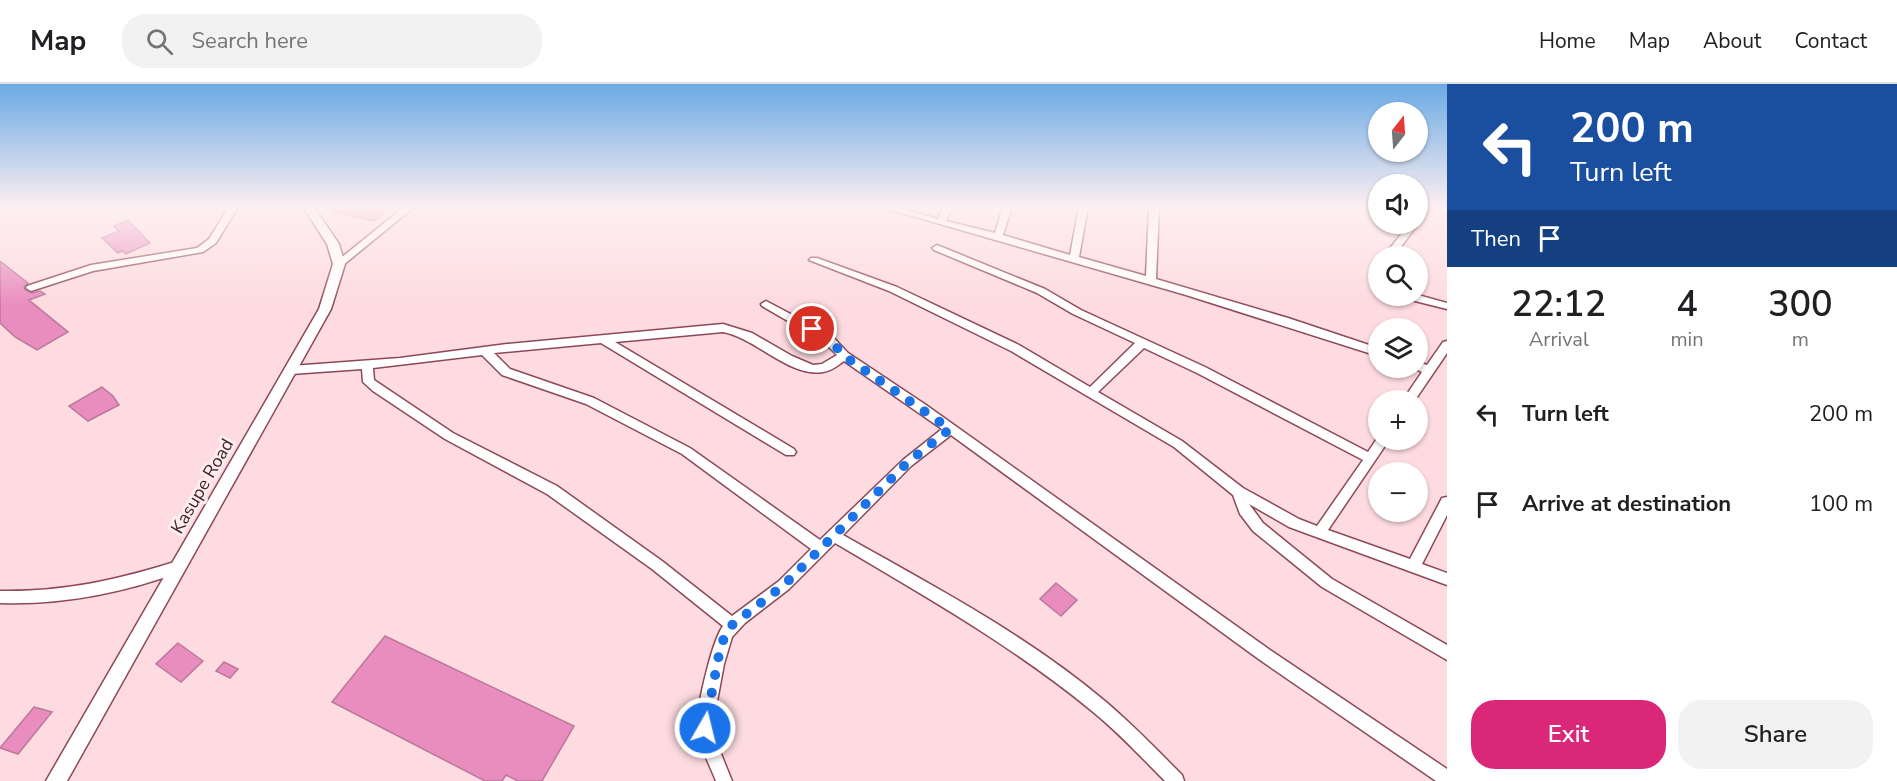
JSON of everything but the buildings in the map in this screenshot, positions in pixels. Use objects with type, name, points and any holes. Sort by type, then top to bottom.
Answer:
[{"type":"street","points":[[32,288],[91,268],[200,250],[214,240]]},
{"type":"street","points":[[330,240],[339,264],[369,240]]},
{"type":"street","points":[[1006,240],[1308,328],[1368,349]]},
{"type":"street","points":[[1074,260],[1078,240]]},
{"type":"street","points":[[1151,282],[1153,240]]},
{"type":"street","points":[[937,248],[1032,287],[1077,312],[1201,370],[1370,458]]},
{"type":"street","points":[[814,260],[893,289],[1015,348],[1178,444],[1238,492],[1294,523],[1447,579]]},
{"type":"street","name":"Kasupe Road","points":[[56,781],[325,309],[339,264]]},
{"type":"street","points":[[1428,301],[1447,306]]},
{"type":"street","points":[[766,304],[828,339],[844,356],[1177,590],[1265,655],[1395,741],[1447,779]]},
{"type":"street","points":[[291,370],[729,328],[761,341],[783,358],[816,369],[825,367],[844,356]]},
{"type":"street","points":[[603,339],[790,452]]},
{"type":"street","points":[[1091,392],[1142,343]]},
{"type":"street","points":[[1416,390],[1447,345]]},
{"type":"street","points":[[485,351],[506,372],[590,400],[686,451],[822,549]]},
{"type":"street","points":[[367,364],[369,382],[377,388],[449,436],[552,490],[657,565],[732,625]]},
{"type":"street","points":[[724,781],[709,744],[705,723],[721,644],[732,625],[784,585],[907,463],[950,429]]},
{"type":"street","points":[[1319,533],[1376,450]]},
{"type":"street","points":[[1238,492],[1245,510],[1258,527],[1327,583],[1447,653]]},
{"type":"street","points":[[1413,567],[1447,502]]},
{"type":"street","points":[[834,536],[1039,658],[1083,691],[1136,738],[1176,781]]},
{"type":"street","points":[[0,597],[30,599],[54,596],[137,579],[178,567]]},
{"type":"route","points":[[705,728],[706,712],[721,644],[732,625],[784,585],[907,463],[950,429],[844,356],[831,341],[812,329]]}]
